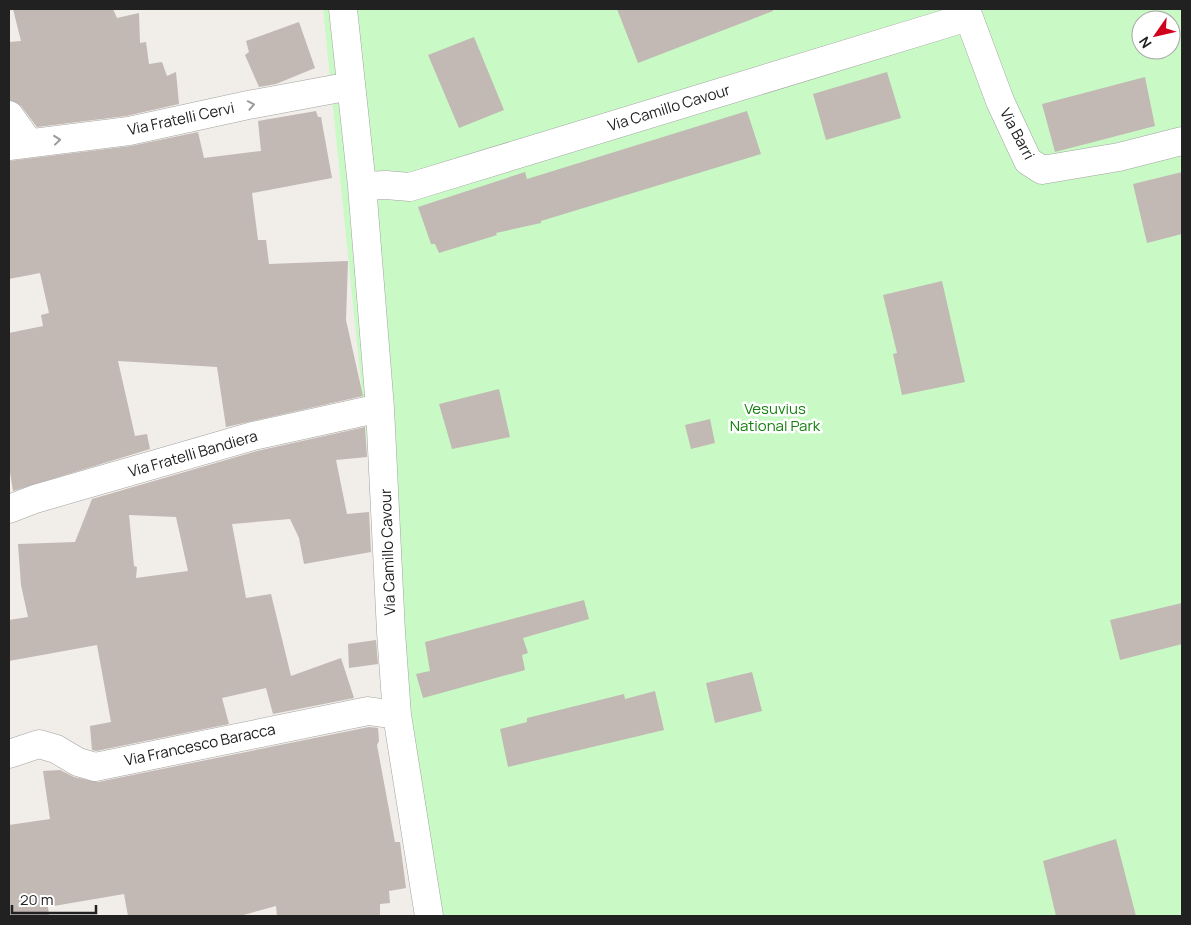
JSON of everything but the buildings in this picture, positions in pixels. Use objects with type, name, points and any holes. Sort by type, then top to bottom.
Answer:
[{"type":"street","name":"Via Camillo Cavour","points":[[344,9],[362,186],[380,408],[397,715],[429,916]]},
{"type":"street","name":"Via Camillo Cavour","points":[[362,186],[386,185],[410,188],[958,20],[967,12]]},
{"type":"street","name":"Via Barri","points":[[967,12],[1000,101],[1028,161],[1042,170],[1119,157],[1182,141]]},
{"type":"street","name":"Via Fratelli Cervi","points":[[19,144],[129,131],[248,105],[351,86]]},
{"type":"street","points":[[9,116],[19,144]]},
{"type":"street","name":"Via Fratelli Bandiera","points":[[9,509],[35,499],[254,436],[380,408]]},
{"type":"street","name":"Via Francesco Baracca","points":[[9,754],[39,744],[56,749],[78,762],[95,767],[368,710],[397,715]]},
{"type":"green space","name":"Vesuvius National Park","points":[[323,9],[1182,9],[1182,916],[422,916],[402,787]]}]
